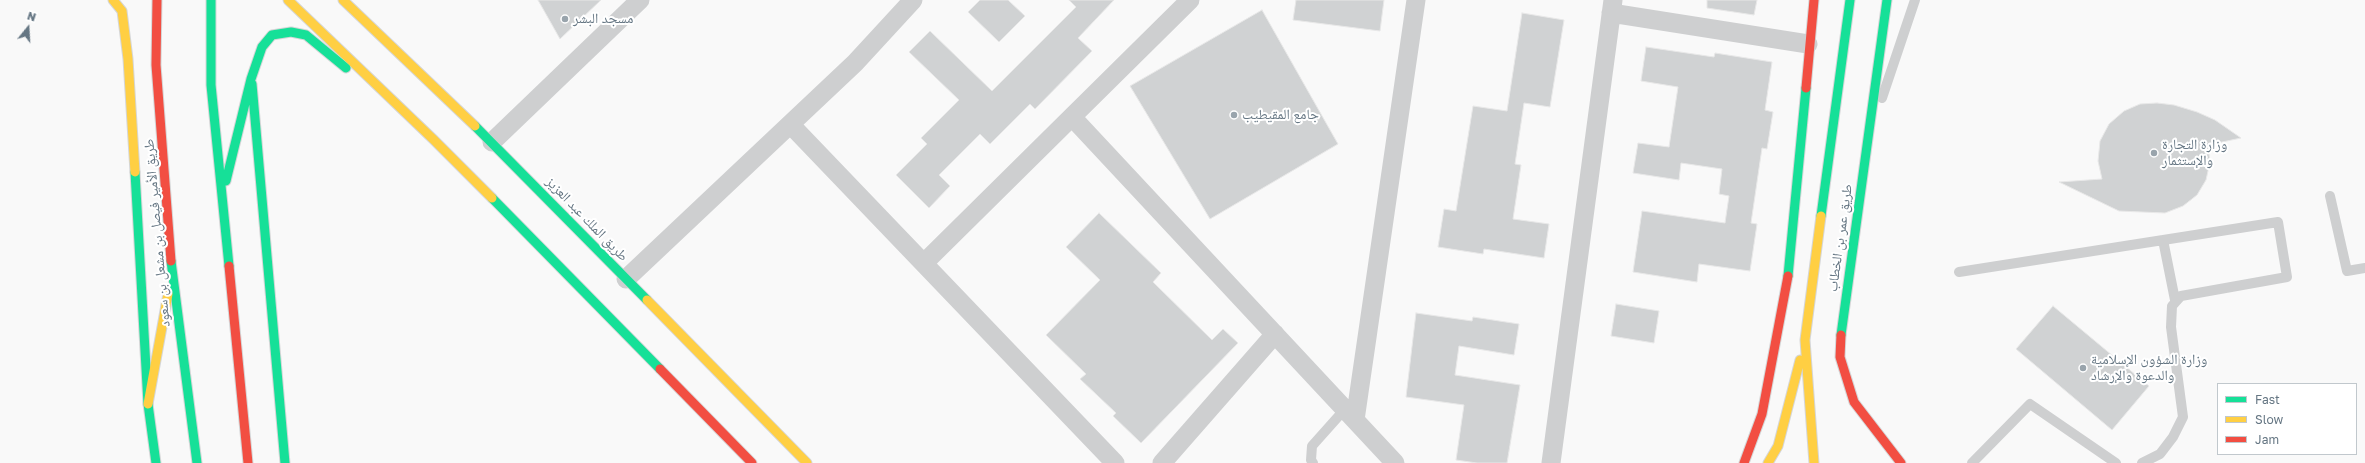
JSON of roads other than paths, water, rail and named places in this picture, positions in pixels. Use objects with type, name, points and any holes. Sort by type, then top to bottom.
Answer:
[{"type":"main road","name":"طريق الأمير فيصل بن مشعل بن سعود","points":[[113,0],[122,11],[128,59],[148,404],[156,463]]},
{"type":"main road","points":[[288,0],[434,140],[752,463]]},
{"type":"main road","name":"طريق الملك عبد العزيز","points":[[343,0],[492,142],[807,463]]},
{"type":"main road","points":[[350,0],[366,23]]},
{"type":"main road","points":[[1744,463],[1762,414],[1790,262],[1808,44],[1814,0]]},
{"type":"main road","name":"طريق عمر بن الخطاب","points":[[1814,463],[1804,340],[1850,0]]},
{"type":"main road","name":"طريق عمر بن الخطاب","points":[[1887,0],[1870,134],[1842,320],[1840,357],[1854,402],[1900,463]]},
{"type":"main road","points":[[206,1],[210,14],[211,85],[248,463]]},
{"type":"main road","name":"طريق الأمير فيصل بن مشعل بن سعود","points":[[162,2],[157,14],[156,65],[172,275],[198,463]]},
{"type":"main road","points":[[222,198],[251,79],[262,47],[272,35],[291,32],[306,35],[434,140]]},
{"type":"main road","points":[[251,79],[285,463]]},
{"type":"main road","points":[[148,404],[172,275]]},
{"type":"main road","points":[[1768,463],[1778,446],[1804,340]]},
{"type":"street","points":[[492,142],[640,0]]},
{"type":"street","points":[[626,279],[854,63],[913,0]]},
{"type":"street","points":[[924,263],[1190,0]]},
{"type":"street","points":[[1350,414],[1416,0]]},
{"type":"street","points":[[1551,463],[1612,6],[1808,44]]},
{"type":"street","points":[[1072,117],[1395,463]]},
{"type":"street","points":[[790,124],[1115,463]]},
{"type":"street","points":[[1162,463],[1275,334]]},
{"type":"lane","points":[[1870,134],[1915,0]]},
{"type":"lane","points":[[2330,196],[2347,271],[2365,268]]},
{"type":"lane","points":[[1960,272],[2278,222],[2287,277],[2187,295],[2175,300]]},
{"type":"lane","points":[[2142,463],[2160,454],[2173,437],[2183,417],[2171,327],[2172,306],[2175,300],[2163,240]]},
{"type":"lane","points":[[1972,463],[2030,404],[2116,463]]},
{"type":"lane","points":[[1313,463],[1311,460],[1312,446],[1350,414]]},
{"type":"place","name":"مسجد البشر","points":[[565,19]]},
{"type":"place","name":"جامع المقيطيب","points":[[1234,115]]},
{"type":"place","name":"وزارة التجارة والإستثمار","points":[[2154,153]]},
{"type":"place","name":"وزارة الشؤون الإسلامية والدعوة والإرشاد","points":[[2083,368]]}]
